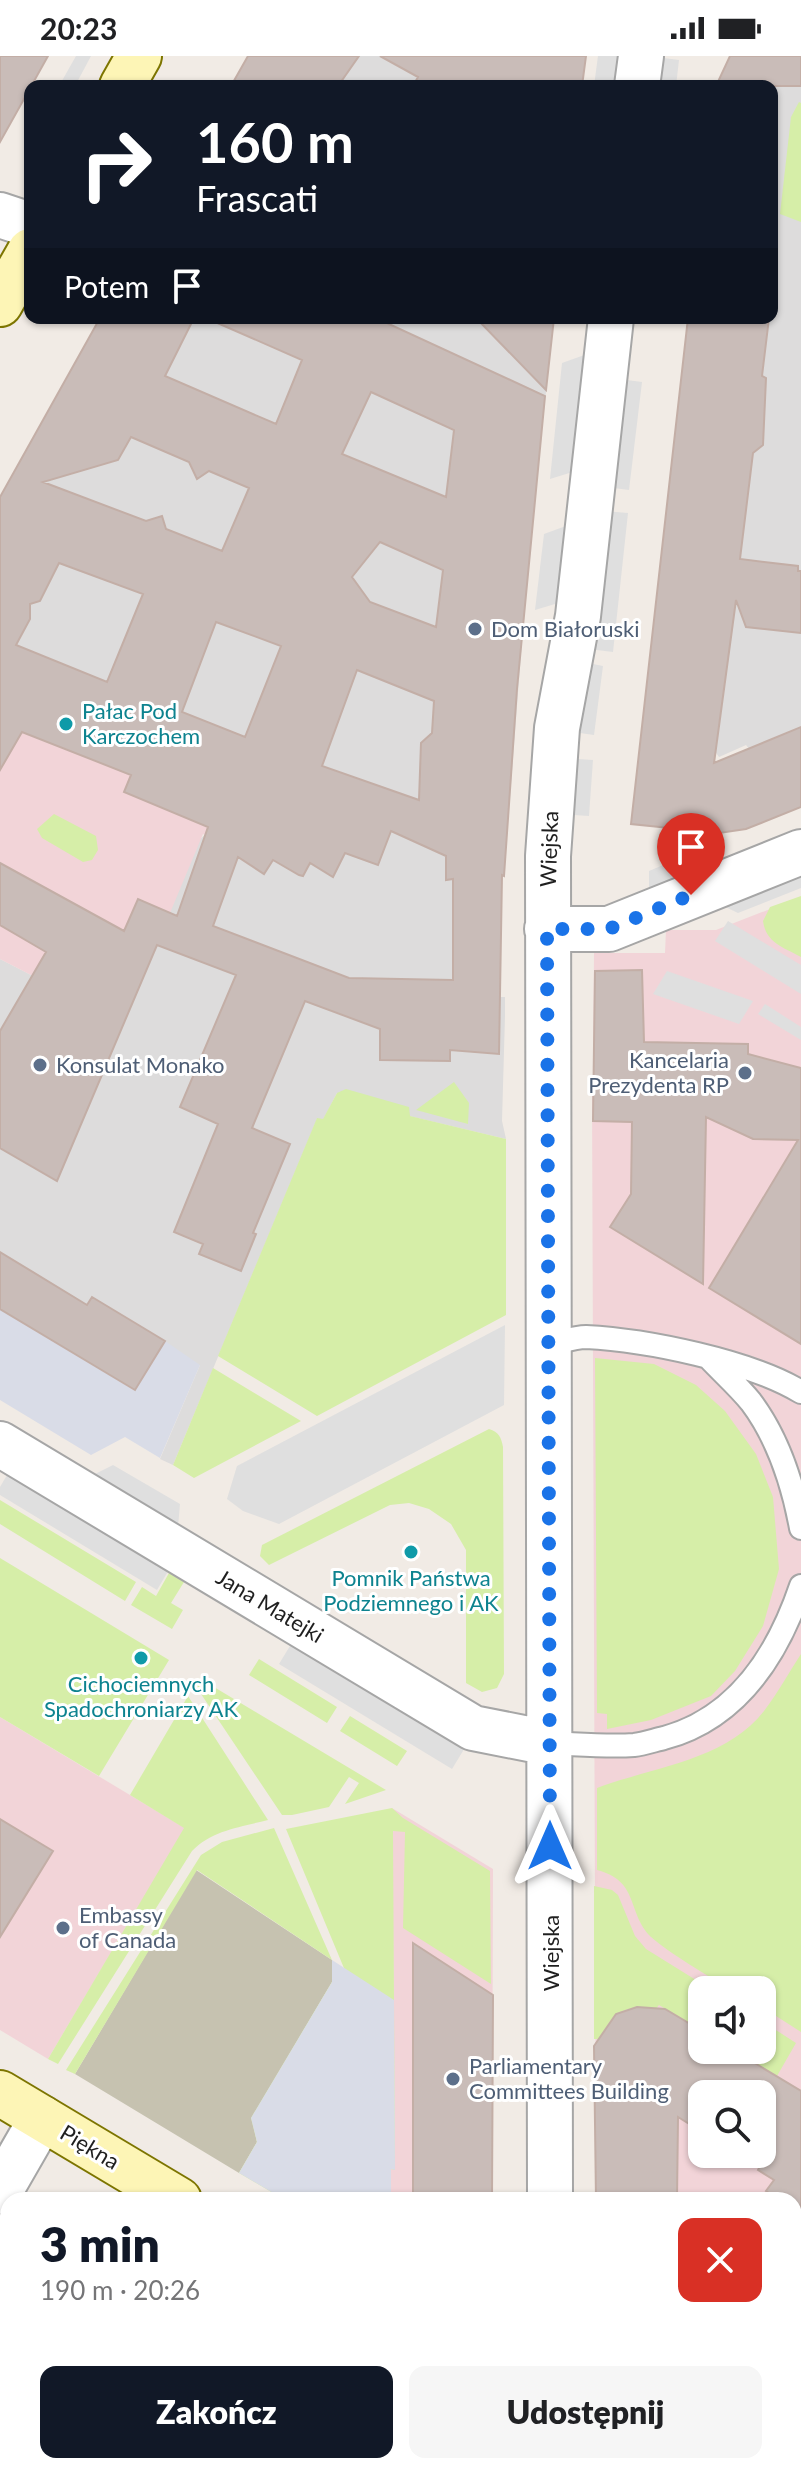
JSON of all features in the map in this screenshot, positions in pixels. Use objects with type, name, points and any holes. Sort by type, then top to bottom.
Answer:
[{"type":"street","points":[[125,80],[139,56]]},
{"type":"street","points":[[638,80],[641,56]]},
{"type":"street","points":[[0,215],[24,223]]},
{"type":"street","points":[[0,304],[24,262]]},
{"type":"street","name":"Wiejska","points":[[550,2192],[548,856],[557,728],[578,616],[610,324]]},
{"type":"street","points":[[547,929],[609,929],[801,852]]},
{"type":"street","name":"Jana Matejki","points":[[0,1444],[473,1728],[549,1743]]},
{"type":"street","name":"Piękna","points":[[0,2093],[166,2192]]},
{"type":"street","points":[[0,2191],[42,2118]]},
{"type":"lane","points":[[550,1344],[583,1337],[708,1357],[753,1370],[801,1392]]},
{"type":"lane","points":[[708,1357],[752,1403],[779,1452],[801,1528]]},
{"type":"lane","points":[[549,1743],[636,1745],[706,1722],[736,1699],[760,1671],[782,1632],[801,1586]]},
{"type":"shaded area","points":[[76,56],[91,56],[78,80],[62,80]]},
{"type":"shaded area","points":[[248,56],[474,56],[462,80],[234,80]]},
{"type":"shaded area","points":[[598,56],[626,56],[623,80],[595,80]]},
{"type":"shaded area","points":[[730,56],[801,56],[801,807],[797,809],[746,745],[719,757],[712,747],[717,738],[721,708],[651,647],[687,324],[778,324],[778,80],[719,80]]},
{"type":"shaded area","points":[[656,57],[679,60],[677,80],[653,80]]},
{"type":"shaded area","points":[[97,324],[553,324],[529,549],[502,876],[500,997],[505,997],[502,1121],[506,1139],[409,1116],[337,1093],[323,1120],[317,1119],[173,1465],[160,1459],[200,1365],[135,1390],[0,1309],[0,959],[33,976],[206,834],[229,771],[0,679],[0,497]]},
{"type":"shaded area","points":[[590,353],[579,470],[550,479],[562,363]]},
{"type":"shaded area","points":[[619,379],[642,382],[629,490],[606,487]]},
{"type":"shaded area","points":[[604,511],[628,513],[613,652],[589,649]]},
{"type":"shaded area","points":[[574,523],[565,601],[535,610],[544,534]]},
{"type":"shaded area","points":[[588,663],[603,666],[594,735],[580,733]]},
{"type":"shaded area","points":[[0,679],[229,770],[205,835],[139,987],[33,976],[0,959]]},
{"type":"shaded area","points":[[578,759],[593,760],[589,816],[574,815]]},
{"type":"shaded area","points":[[708,846],[701,876],[649,895],[649,871]]},
{"type":"shaded area","points":[[801,860],[801,888],[738,913],[705,897]]},
{"type":"shaded area","points":[[801,897],[801,2192],[677,2192],[677,2181],[596,2181],[594,953],[665,953],[666,930],[716,930]]},
{"type":"shaded area","points":[[728,921],[801,965],[801,994],[715,941]]},
{"type":"shaded area","points":[[667,971],[753,1001],[739,1024],[653,994]]},
{"type":"shaded area","points":[[765,1004],[801,1027],[801,1040],[758,1014]]},
{"type":"shaded area","points":[[0,1309],[134,1390],[165,1341],[200,1365],[160,1458],[125,1437],[91,1455],[0,1400]]},
{"type":"shaded area","points":[[505,1325],[504,1405],[279,1524],[243,1511],[227,1499],[237,1466]]},
{"type":"shaded area","points":[[113,1465],[180,1504],[178,1527],[91,1476]]},
{"type":"shaded area","points":[[10,1470],[170,1568],[157,1590],[0,1495],[0,1487]]},
{"type":"shaded area","points":[[293,1641],[466,1746],[452,1769],[279,1664]]},
{"type":"shaded area","name":"Embassy of Canada","points":[[0,1717],[185,1828],[48,2059],[0,2030]]},
{"type":"shaded area","points":[[392,1808],[493,1869],[492,2192],[391,2192],[391,2168],[395,2169]]},
{"type":"shaded area","points":[[196,1870],[332,1960],[332,1982],[252,2118],[257,2142],[239,2173],[75,2074]]},
{"type":"shaded area","points":[[332,1960],[394,2000],[395,2170],[391,2169],[391,2192],[271,2192],[239,2173],[257,2142],[251,2118],[332,1982]]},
{"type":"green space","points":[[799,102],[801,222],[780,214],[791,117]]},
{"type":"green space","points":[[54,814],[96,836],[98,850],[92,860],[83,862],[42,838],[37,829]]},
{"type":"green space","points":[[801,896],[801,957],[772,939],[763,921],[770,907]]},
{"type":"green space","points":[[454,1082],[469,1103],[468,1124],[416,1110]]},
{"type":"green space","points":[[346,1089],[409,1107],[410,1116],[506,1139],[506,1315],[317,1416],[218,1356],[317,1118],[323,1119],[337,1093]]},
{"type":"green space","points":[[595,1358],[654,1364],[696,1385],[725,1411],[756,1454],[773,1497],[779,1569],[763,1626],[735,1671],[711,1696],[651,1720],[607,1729],[607,1714],[597,1713]]},
{"type":"green space","points":[[213,1368],[301,1421],[194,1478],[173,1465]]},
{"type":"green space","points":[[489,1429],[499,1435],[503,1447],[504,1674],[497,1688],[482,1692],[466,1683],[466,1550],[451,1524],[429,1509],[409,1503],[390,1505],[269,1565],[260,1556],[262,1545]]},
{"type":"green space","points":[[0,1500],[136,1582],[125,1601],[0,1524]]},
{"type":"green space","points":[[0,1558],[169,1660],[99,1776],[0,1717]]},
{"type":"green space","points":[[169,1573],[184,1582],[171,1603],[183,1610],[172,1629],[131,1605],[142,1587],[156,1596]]},
{"type":"green space","points":[[801,1654],[801,2032],[776,2016],[776,1976],[709,1976],[700,1971],[654,1940],[641,1924],[626,1888],[610,1875],[597,1870],[597,1788],[709,1752],[748,1728],[779,1690]]},
{"type":"green space","points":[[259,1659],[337,1707],[327,1723],[249,1675]]},
{"type":"green space","points":[[199,1678],[386,1790],[345,1804],[359,1783],[349,1777],[329,1807],[282,1815],[195,1685]]},
{"type":"green space","points":[[188,1696],[268,1820],[218,1834],[192,1851],[58,2064],[48,2059],[184,1828],[130,1795]]},
{"type":"green space","points":[[350,1716],[407,1751],[397,1766],[340,1731]]},
{"type":"green space","points":[[392,1808],[403,1818],[490,1871],[491,1984],[403,1928],[405,1832],[393,1831],[395,2170],[391,2169],[391,2192],[371,2033],[286,1829]]},
{"type":"green space","points":[[274,1828],[332,1960],[197,1870],[75,2074],[66,2070],[201,1855],[222,1842]]},
{"type":"green space","points":[[594,1886],[612,1890],[618,1895],[635,1936],[646,1949],[689,1976],[688,2023],[659,2005],[654,2011],[628,2009],[609,2022],[602,2039],[594,2039]]},
{"type":"green space","points":[[332,1960],[359,2033],[289,2192],[271,2192],[239,2173],[257,2142],[251,2118],[332,1982]]},
{"type":"green space","points":[[776,2030],[796,2043],[777,2076],[757,2064],[776,2064]]},
{"type":"building","points":[[0,56],[48,56],[35,80],[24,80],[24,99],[0,142]]},
{"type":"building","points":[[248,56],[359,56],[342,80],[234,80]]},
{"type":"building","points":[[380,56],[586,56],[583,80],[416,80],[418,77]]},
{"type":"building","points":[[730,56],[801,56],[801,86],[778,86],[778,80],[719,80]]},
{"type":"building","points":[[97,324],[191,324],[165,376],[276,424],[302,360],[220,324],[389,324],[545,396],[502,875],[499,1054],[450,1050],[450,1061],[380,1060],[380,1029],[305,1001],[252,1128],[290,1144],[253,1233],[256,1234],[241,1271],[199,1254],[203,1244],[174,1232],[218,1124],[180,1107],[236,975],[157,945],[57,1181],[0,1148],[0,1031],[46,952],[0,925],[0,863],[124,931],[138,899],[177,916],[208,827],[124,792],[131,775],[22,732],[0,770],[0,497]],"holes":[[[371,392],[454,430],[446,497],[342,454]],[[131,437],[189,462],[197,479],[209,471],[249,488],[222,551],[166,529],[162,516],[146,521],[43,482],[118,460]],[[380,542],[443,570],[436,627],[370,602],[352,577]],[[59,563],[143,594],[107,682],[16,645],[30,619],[30,604],[40,601]],[[216,622],[281,646],[245,737],[182,712]],[[357,670],[434,701],[432,733],[421,743],[419,800],[322,766]],[[391,831],[446,856],[446,880],[453,879],[453,980],[349,978],[213,926],[238,857],[264,874],[273,860],[299,875],[303,876],[310,863],[333,877],[345,853],[378,865]]]},
{"type":"building","points":[[482,324],[553,324],[546,390]]},
{"type":"building","points":[[687,324],[768,324],[762,376],[766,378],[763,445],[753,453],[740,559],[798,566],[798,571],[801,571],[801,633],[746,627],[736,600],[714,763],[801,727],[801,807],[746,829],[719,833],[631,824]]},
{"type":"building","points":[[642,970],[644,1042],[748,1044],[748,1054],[801,1068],[801,1344],[709,1288],[798,1140],[753,1139],[706,1117],[703,1284],[610,1227],[631,1194],[632,1122],[593,1121],[595,971]]},
{"type":"building","points":[[0,1252],[87,1305],[92,1297],[165,1341],[135,1390],[0,1309]]},
{"type":"building","points":[[0,1819],[53,1851],[0,1937]]},
{"type":"building","name":"Parliamentary Committees Building","points":[[413,1943],[493,1995],[492,2192],[413,2192]]},
{"type":"building","points":[[637,2007],[665,2009],[688,2023],[688,2064],[756,2064],[801,2091],[801,2192],[768,2192],[774,2180],[758,2170],[776,2168],[776,2080],[688,2080],[688,2123],[678,2117],[677,2192],[596,2192],[594,2046],[616,2014]]},
{"type":"place","name":"Dom Białoruski","points":[[475,629]]},
{"type":"place","name":"Pałac Pod Karczochem","points":[[66,724]]},
{"type":"place","name":"Konsulat Monako","points":[[40,1065]]},
{"type":"place","name":"Kancelaria Prezydenta RP","points":[[745,1073]]},
{"type":"place","name":"Pomnik Państwa Podziemnego i AK","points":[[411,1552]]},
{"type":"place","name":"Cichociemnych Spadochroniarzy AK","points":[[141,1658]]},
{"type":"place","name":"Embassy of Canada","points":[[63,1928]]},
{"type":"place","name":"Parliamentary Committees Building","points":[[453,2079]]},
{"type":"route","points":[[550,1846],[547,929],[609,929],[691,895]]}]
